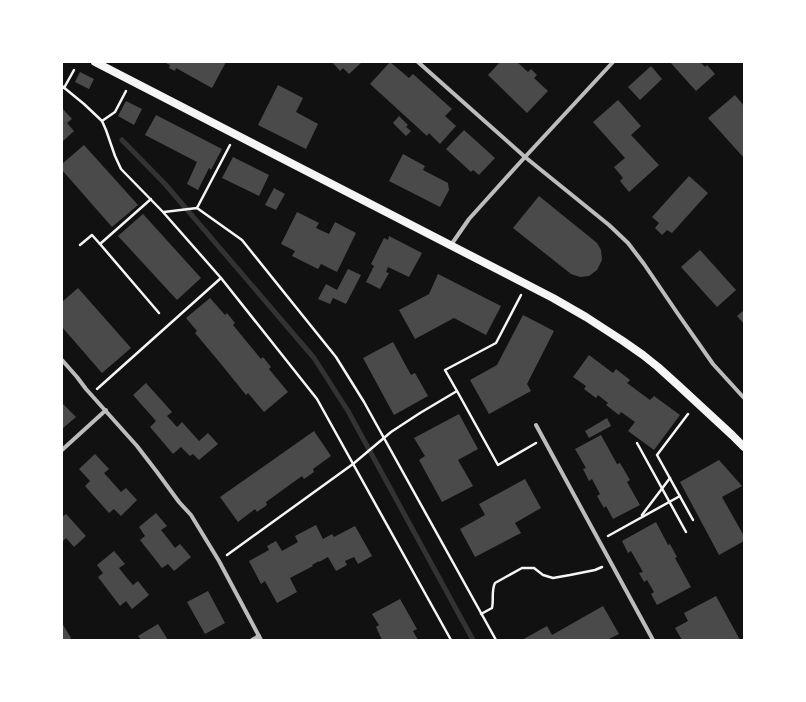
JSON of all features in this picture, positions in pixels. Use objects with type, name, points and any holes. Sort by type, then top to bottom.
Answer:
[{"type":"main road","points":[[95,62],[586,316],[658,367],[744,447]]},
{"type":"street","points":[[418,62],[525,157],[609,225],[628,243],[713,364],[744,398]]},
{"type":"street","points":[[451,245],[468,219],[613,62]]},
{"type":"street","points":[[62,360],[137,446],[189,513],[218,561],[260,638],[252,640]]},
{"type":"street","points":[[62,450],[106,410]]},
{"type":"street","points":[[536,426],[653,640]]},
{"type":"path","points":[[74,70],[63,87],[102,121],[121,169],[163,212],[221,278],[317,399],[451,640]]},
{"type":"path","points":[[102,121],[115,112],[126,90]]},
{"type":"path","points":[[197,208],[231,144]]},
{"type":"path","points":[[100,244],[151,199]]},
{"type":"path","points":[[163,212],[197,208],[242,240],[336,357],[357,389],[496,640]]},
{"type":"path","points":[[80,245],[92,235],[159,313]]},
{"type":"path","points":[[91,394],[221,278]]},
{"type":"path","points":[[521,295],[496,343],[445,370],[498,465],[543,439]]},
{"type":"path","points":[[218,561],[353,464],[384,438],[420,413],[457,391]]},
{"type":"path","points":[[688,414],[657,455],[693,520]]},
{"type":"path","points":[[637,443],[686,532]]},
{"type":"path","points":[[641,517],[670,478]]},
{"type":"path","points":[[598,541],[680,496]]},
{"type":"path","points":[[481,614],[492,608],[493,588],[495,583],[522,568],[534,568],[543,575],[553,578],[595,570],[611,563]]},
{"type":"building","points":[[164,62],[226,62],[212,88],[176,68],[175,71],[169,68],[170,65]]},
{"type":"building","points":[[332,62],[362,62],[349,74],[343,68],[340,71]]},
{"type":"building","points":[[390,62],[409,78],[413,74],[452,109],[445,116],[456,126],[440,144],[429,133],[427,136],[370,84]]},
{"type":"building","points":[[500,62],[517,62],[528,72],[531,69],[537,75],[534,78],[548,91],[527,113],[488,75]]},
{"type":"building","points":[[670,62],[700,62],[705,67],[707,65],[715,74],[696,91]]},
{"type":"building","points":[[651,66],[662,79],[640,100],[628,87]]},
{"type":"building","points":[[80,72],[94,79],[89,89],[75,82]]},
{"type":"building","points":[[278,85],[303,98],[296,112],[318,124],[306,149],[258,125]]},
{"type":"building","points":[[735,95],[744,106],[744,158],[708,118]]},
{"type":"building","points":[[618,100],[641,126],[631,135],[659,165],[629,192],[620,181],[623,178],[614,167],[625,158],[593,122]]},
{"type":"building","points":[[126,101],[142,109],[134,125],[118,116]]},
{"type":"building","points":[[62,108],[72,119],[67,123],[74,131],[62,142]]},
{"type":"building","points":[[156,115],[222,149],[211,170],[209,168],[198,190],[187,184],[197,162],[145,135]]},
{"type":"building","points":[[399,116],[408,125],[406,127],[411,131],[406,136],[393,123]]},
{"type":"building","points":[[464,130],[495,158],[479,175],[473,170],[471,172],[446,149]]},
{"type":"building","points":[[84,145],[138,205],[112,227],[62,170],[62,164]]},
{"type":"building","points":[[403,154],[425,166],[423,170],[448,183],[449,190],[440,207],[389,181]]},
{"type":"building","points":[[233,157],[269,175],[259,196],[222,178]]},
{"type":"building","points":[[689,176],[708,193],[672,233],[667,230],[662,235],[655,228],[659,223],[652,217]]},
{"type":"building","points":[[274,188],[285,194],[276,210],[265,205]]},
{"type":"building","points":[[539,196],[597,243],[601,250],[602,260],[597,270],[589,276],[580,277],[571,274],[513,228]]},
{"type":"building","points":[[297,212],[319,223],[316,228],[329,234],[335,222],[356,233],[337,272],[321,264],[318,269],[292,256],[295,251],[281,244]]},
{"type":"building","points":[[143,214],[201,278],[177,300],[118,236]]},
{"type":"building","points":[[389,236],[422,253],[409,277],[388,267],[386,272],[389,273],[380,289],[366,282],[374,266],[371,264],[384,238],[388,240]]},
{"type":"building","points":[[700,250],[736,290],[717,307],[681,267]]},
{"type":"building","points":[[348,269],[361,275],[346,304],[333,298],[330,304],[318,299],[326,284],[337,290]]},
{"type":"building","points":[[438,274],[501,306],[486,335],[454,318],[415,339],[399,310],[429,294]]},
{"type":"building","points":[[78,288],[131,348],[102,373],[62,327],[62,302]]},
{"type":"building","points":[[210,298],[225,315],[227,313],[235,323],[233,325],[261,359],[263,357],[271,367],[269,369],[288,392],[264,412],[248,393],[246,395],[195,333],[197,331],[186,318]]},
{"type":"building","points":[[744,310],[744,324],[737,316]]},
{"type":"building","points":[[523,315],[554,331],[527,384],[531,391],[489,414],[470,380],[497,365]]},
{"type":"building","points":[[393,342],[411,375],[415,373],[428,396],[394,415],[363,358]]},
{"type":"building","points":[[589,355],[613,373],[616,369],[630,380],[627,383],[650,400],[654,396],[680,415],[654,450],[628,431],[635,422],[621,412],[619,415],[606,405],[608,403],[598,395],[596,398],[584,389],[586,386],[573,377]]},
{"type":"building","points":[[146,383],[172,412],[167,416],[177,427],[182,422],[199,441],[208,433],[218,444],[199,460],[193,454],[190,456],[181,447],[173,454],[150,427],[156,421],[133,395]]},
{"type":"building","points":[[62,403],[76,417],[62,429]]},
{"type":"building","points":[[459,414],[478,449],[458,460],[473,486],[442,502],[419,460],[425,456],[414,438]]},
{"type":"building","points":[[607,418],[611,426],[589,438],[585,431]]},
{"type":"building","points":[[314,431],[331,456],[313,469],[314,472],[304,479],[302,476],[266,502],[267,505],[257,512],[255,509],[238,522],[220,497]]},
{"type":"building","points":[[601,435],[617,464],[620,463],[630,480],[627,482],[640,505],[613,519],[606,506],[604,508],[597,496],[600,494],[592,479],[589,481],[583,469],[586,468],[575,449]]},
{"type":"building","points":[[95,454],[109,469],[104,473],[121,492],[126,488],[137,500],[121,516],[114,509],[109,513],[85,486],[90,481],[79,469]]},
{"type":"building","points":[[719,460],[742,486],[722,497],[744,536],[744,541],[719,555],[680,482]]},
{"type":"building","points":[[525,479],[541,508],[515,523],[521,533],[475,557],[460,529],[485,515],[479,504]]},
{"type":"building","points":[[156,513],[167,526],[161,530],[175,548],[180,544],[191,557],[174,571],[168,564],[162,568],[140,540],[145,536],[139,527]]},
{"type":"building","points":[[66,514],[86,536],[74,547],[66,538],[62,542],[62,517]]},
{"type":"building","points":[[656,522],[668,545],[670,544],[677,557],[675,558],[691,587],[657,605],[651,594],[654,592],[647,580],[644,582],[639,573],[643,572],[631,551],[628,553],[622,541]]},
{"type":"building","points":[[316,525],[323,539],[332,534],[334,537],[355,526],[372,556],[358,564],[354,557],[345,561],[347,565],[336,571],[328,557],[319,561],[312,565],[313,566],[290,578],[297,592],[277,603],[265,581],[261,584],[249,561],[269,550],[267,546],[276,541],[282,551],[298,542],[295,536]]},
{"type":"building","points":[[114,551],[125,564],[119,568],[126,577],[133,585],[138,581],[149,595],[132,609],[126,601],[120,606],[98,577],[103,573],[97,565]]},
{"type":"building","points":[[208,591],[225,623],[205,634],[187,602]]},
{"type":"building","points":[[716,596],[740,640],[682,640],[675,628],[688,621],[684,613]]},
{"type":"building","points":[[400,599],[417,629],[413,631],[418,640],[382,640],[376,627],[379,625],[372,614]]},
{"type":"building","points":[[603,606],[619,634],[607,640],[522,640],[547,626],[552,635]]},
{"type":"building","points":[[62,623],[71,638],[69,640],[62,640]]},
{"type":"building","points":[[158,624],[168,640],[141,640],[138,636]]},
{"type":"waterway","points":[[122,140],[165,184],[314,358],[348,411],[473,640]]}]
